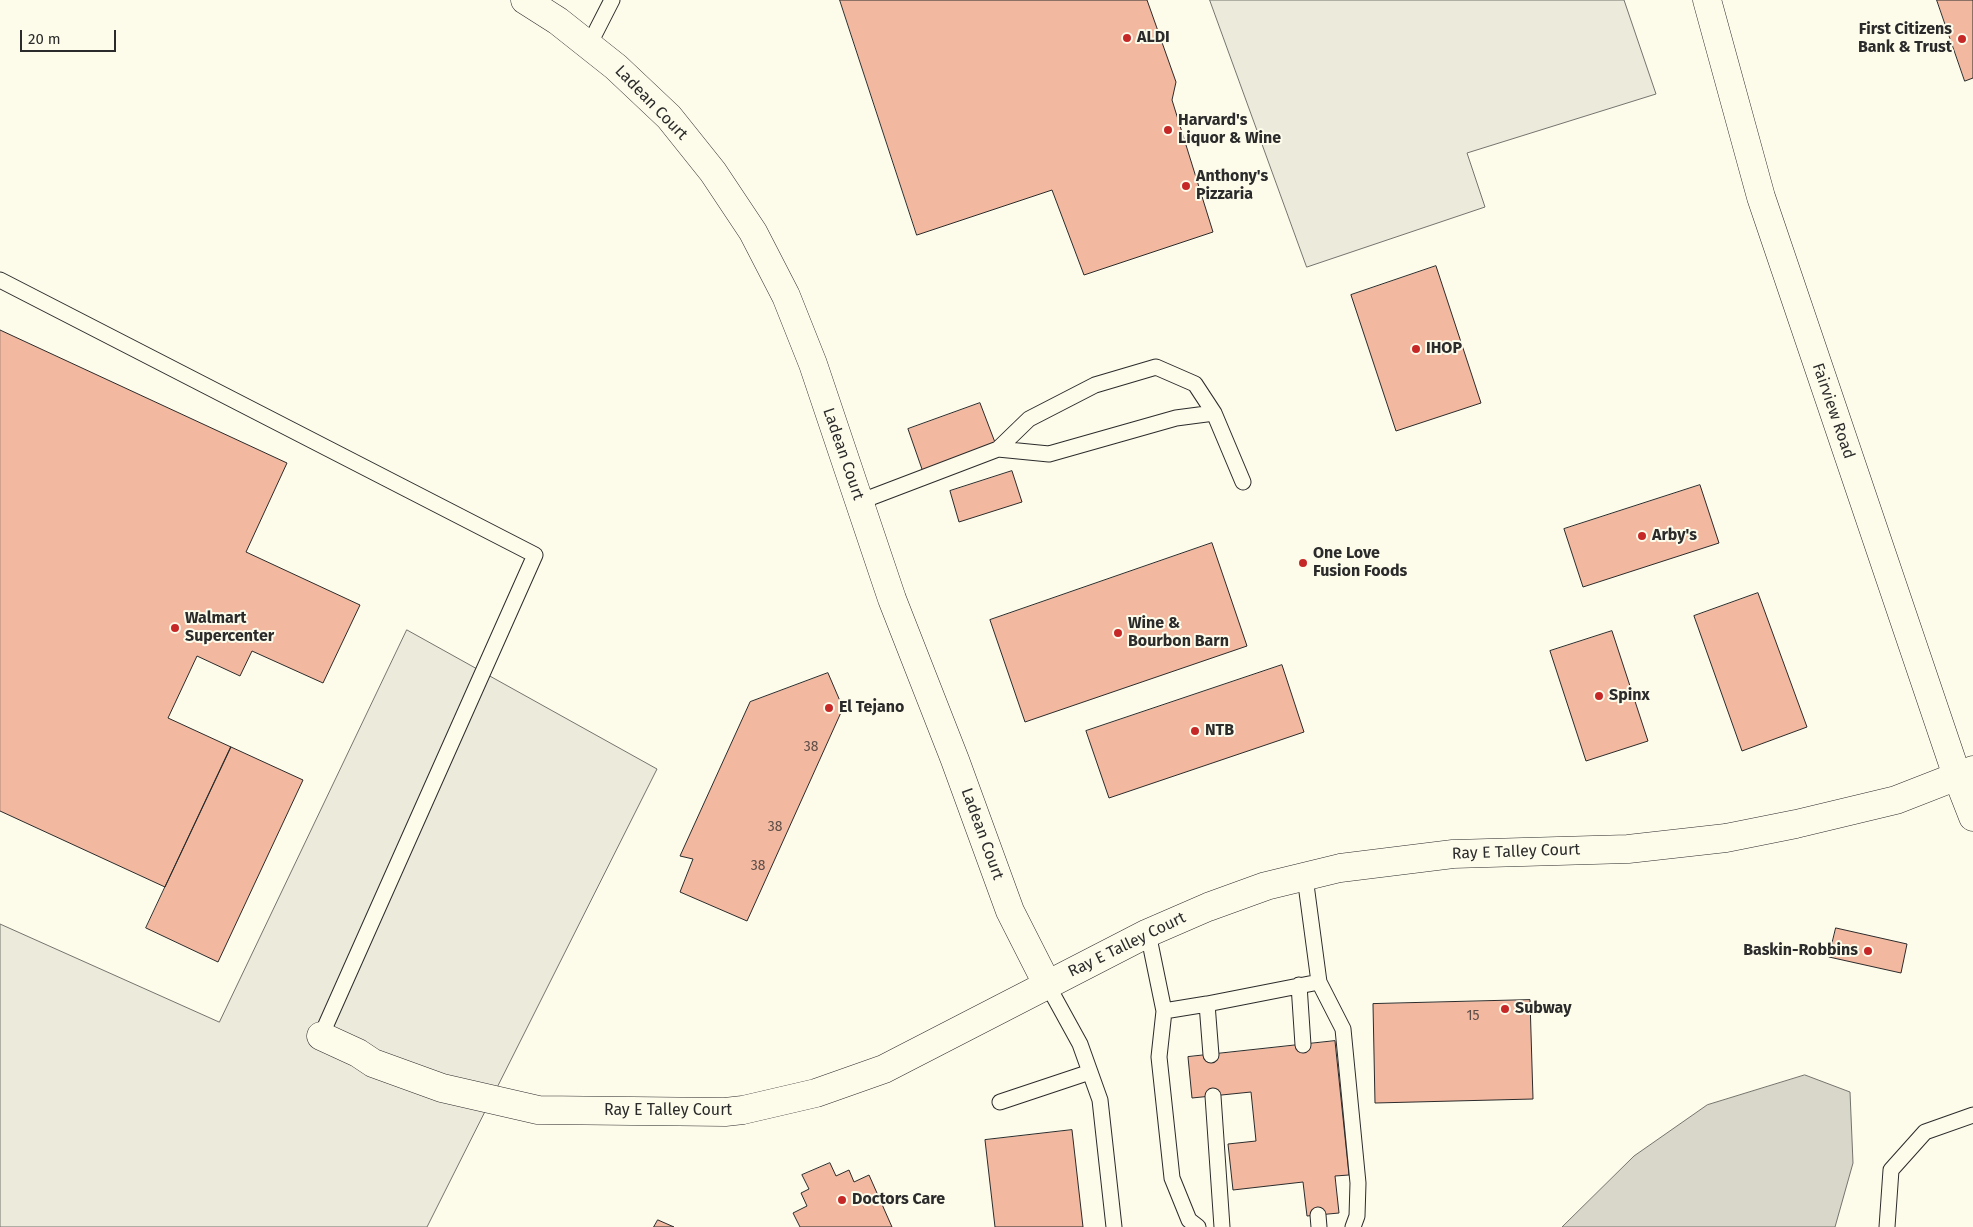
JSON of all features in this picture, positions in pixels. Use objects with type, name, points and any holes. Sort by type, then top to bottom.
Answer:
[{"type":"street","name":"Ladean Court","points":[[525,0],[558,20],[590,45],[669,117],[714,172],[753,232],[786,296],[813,364],[892,599],[952,751],[1010,912],[1047,984]]},
{"type":"street","name":"Fairview Road","points":[[1707,0],[1761,197],[1965,773],[1973,817]]},
{"type":"street","name":"Ray E Talley Court","points":[[321,1036],[358,1053],[373,1063],[442,1088],[538,1110],[725,1112],[743,1110],[816,1093],[884,1069],[1148,933],[1208,907],[1266,886],[1340,868],[1453,854],[1628,849],[1726,838],[1796,824],[1896,800],[1965,773]]},
{"type":"lane","points":[[590,45],[612,0]]},
{"type":"lane","points":[[0,280],[535,555],[321,1036]]},
{"type":"lane","points":[[859,502],[998,449],[1029,419],[1095,386],[1156,367],[1195,384],[1214,413],[1242,482]]},
{"type":"lane","points":[[998,449],[1049,454],[1176,418],[1214,413]]},
{"type":"lane","points":[[1305,877],[1319,982],[1343,1029],[1358,1183],[1358,1216],[1354,1227]]},
{"type":"lane","points":[[1148,933],[1164,1011],[1159,1057],[1172,1178],[1189,1220],[1198,1227]]},
{"type":"lane","points":[[1164,1011],[1207,1004],[1299,984],[1319,982]]},
{"type":"lane","points":[[1047,984],[1080,1044],[1100,1100],[1114,1227]]},
{"type":"lane","points":[[1299,984],[1303,1045]]},
{"type":"lane","points":[[1207,1004],[1211,1055]]},
{"type":"lane","points":[[1000,1102],[1090,1072]]},
{"type":"lane","points":[[1213,1096],[1222,1227]]},
{"type":"lane","points":[[1887,1227],[1891,1170],[1925,1132],[1973,1115]]},
{"type":"shaded area","points":[[1210,0],[1624,0],[1656,94],[1467,153],[1485,207],[1307,267]]},
{"type":"shaded area","points":[[407,630],[657,769],[427,1227],[0,1227],[0,924],[219,1022]]},
{"type":"shaded area","points":[[1805,1075],[1850,1092],[1853,1163],[1835,1227],[1562,1227],[1634,1156],[1707,1105]]},
{"type":"building","points":[[840,0],[1147,0],[1176,82],[1172,100],[1213,232],[1084,275],[1052,190],[917,235]]},
{"type":"building","name":"First Citizens Bank & Trust","points":[[1937,0],[1973,0],[1973,78],[1965,81]]},
{"type":"building","name":"IHOP","points":[[1436,266],[1481,403],[1396,431],[1351,295]]},
{"type":"building","name":"Walmart Supercenter","points":[[0,330],[287,463],[246,552],[360,605],[323,683],[252,651],[240,676],[197,656],[168,718],[231,747],[165,887],[0,811]]},
{"type":"building","points":[[980,403],[996,445],[923,472],[908,429]]},
{"type":"building","points":[[1012,471],[1022,502],[959,522],[950,491]]},
{"type":"building","name":"Arby's","points":[[1700,485],[1719,543],[1583,587],[1564,529]]},
{"type":"building","name":"Wine & Bourbon Barn","points":[[1212,543],[1247,646],[1025,722],[990,620]]},
{"type":"building","points":[[1758,593],[1807,727],[1742,751],[1694,616]]},
{"type":"building","name":"Spinx","points":[[1612,631],[1648,741],[1586,761],[1550,651]]},
{"type":"building","name":"NTB","points":[[1282,665],[1304,732],[1109,798],[1086,731]]},
{"type":"building","points":[[828,673],[843,708],[747,921],[680,892],[693,859],[680,856],[750,702]]},
{"type":"building","points":[[231,747],[303,780],[218,962],[146,928]]},
{"type":"building","name":"Baskin-Robbins","points":[[1836,928],[1907,944],[1901,973],[1829,957]]},
{"type":"building","points":[[1530,1000],[1533,1099],[1375,1103],[1373,1004]]},
{"type":"building","points":[[1335,1041],[1349,1175],[1335,1176],[1339,1213],[1307,1216],[1303,1182],[1233,1190],[1228,1144],[1256,1141],[1251,1092],[1192,1098],[1188,1057]]},
{"type":"building","points":[[1072,1130],[1083,1227],[995,1227],[985,1140]]},
{"type":"building","name":"Doctors Care","points":[[830,1163],[836,1176],[849,1170],[854,1182],[869,1175],[892,1227],[800,1227],[793,1213],[807,1206],[801,1193],[809,1189],[802,1175]]},
{"type":"building","points":[[658,1220],[674,1227],[654,1227]]},
{"type":"place","name":"ALDI","points":[[1127,38]]},
{"type":"place","name":"First Citizens Bank & Trust","points":[[1962,39]]},
{"type":"place","name":"Harvard's Liquor & Wine","points":[[1168,130]]},
{"type":"place","name":"Anthony's Pizzaria","points":[[1186,186]]},
{"type":"place","name":"IHOP","points":[[1416,349]]},
{"type":"place","name":"Arby's","points":[[1642,536]]},
{"type":"place","name":"One Love Fusion Foods","points":[[1303,563]]},
{"type":"place","name":"Walmart Supercenter","points":[[175,628]]},
{"type":"place","name":"Wine & Bourbon Barn","points":[[1118,633]]},
{"type":"place","name":"Spinx","points":[[1599,696]]},
{"type":"place","name":"El Tejano","points":[[829,708]]},
{"type":"place","name":"NTB","points":[[1195,731]]},
{"type":"place","name":"Baskin-Robbins","points":[[1868,951]]},
{"type":"place","name":"Subway","points":[[1505,1009]]},
{"type":"place","name":"Doctors Care","points":[[842,1200]]}]
